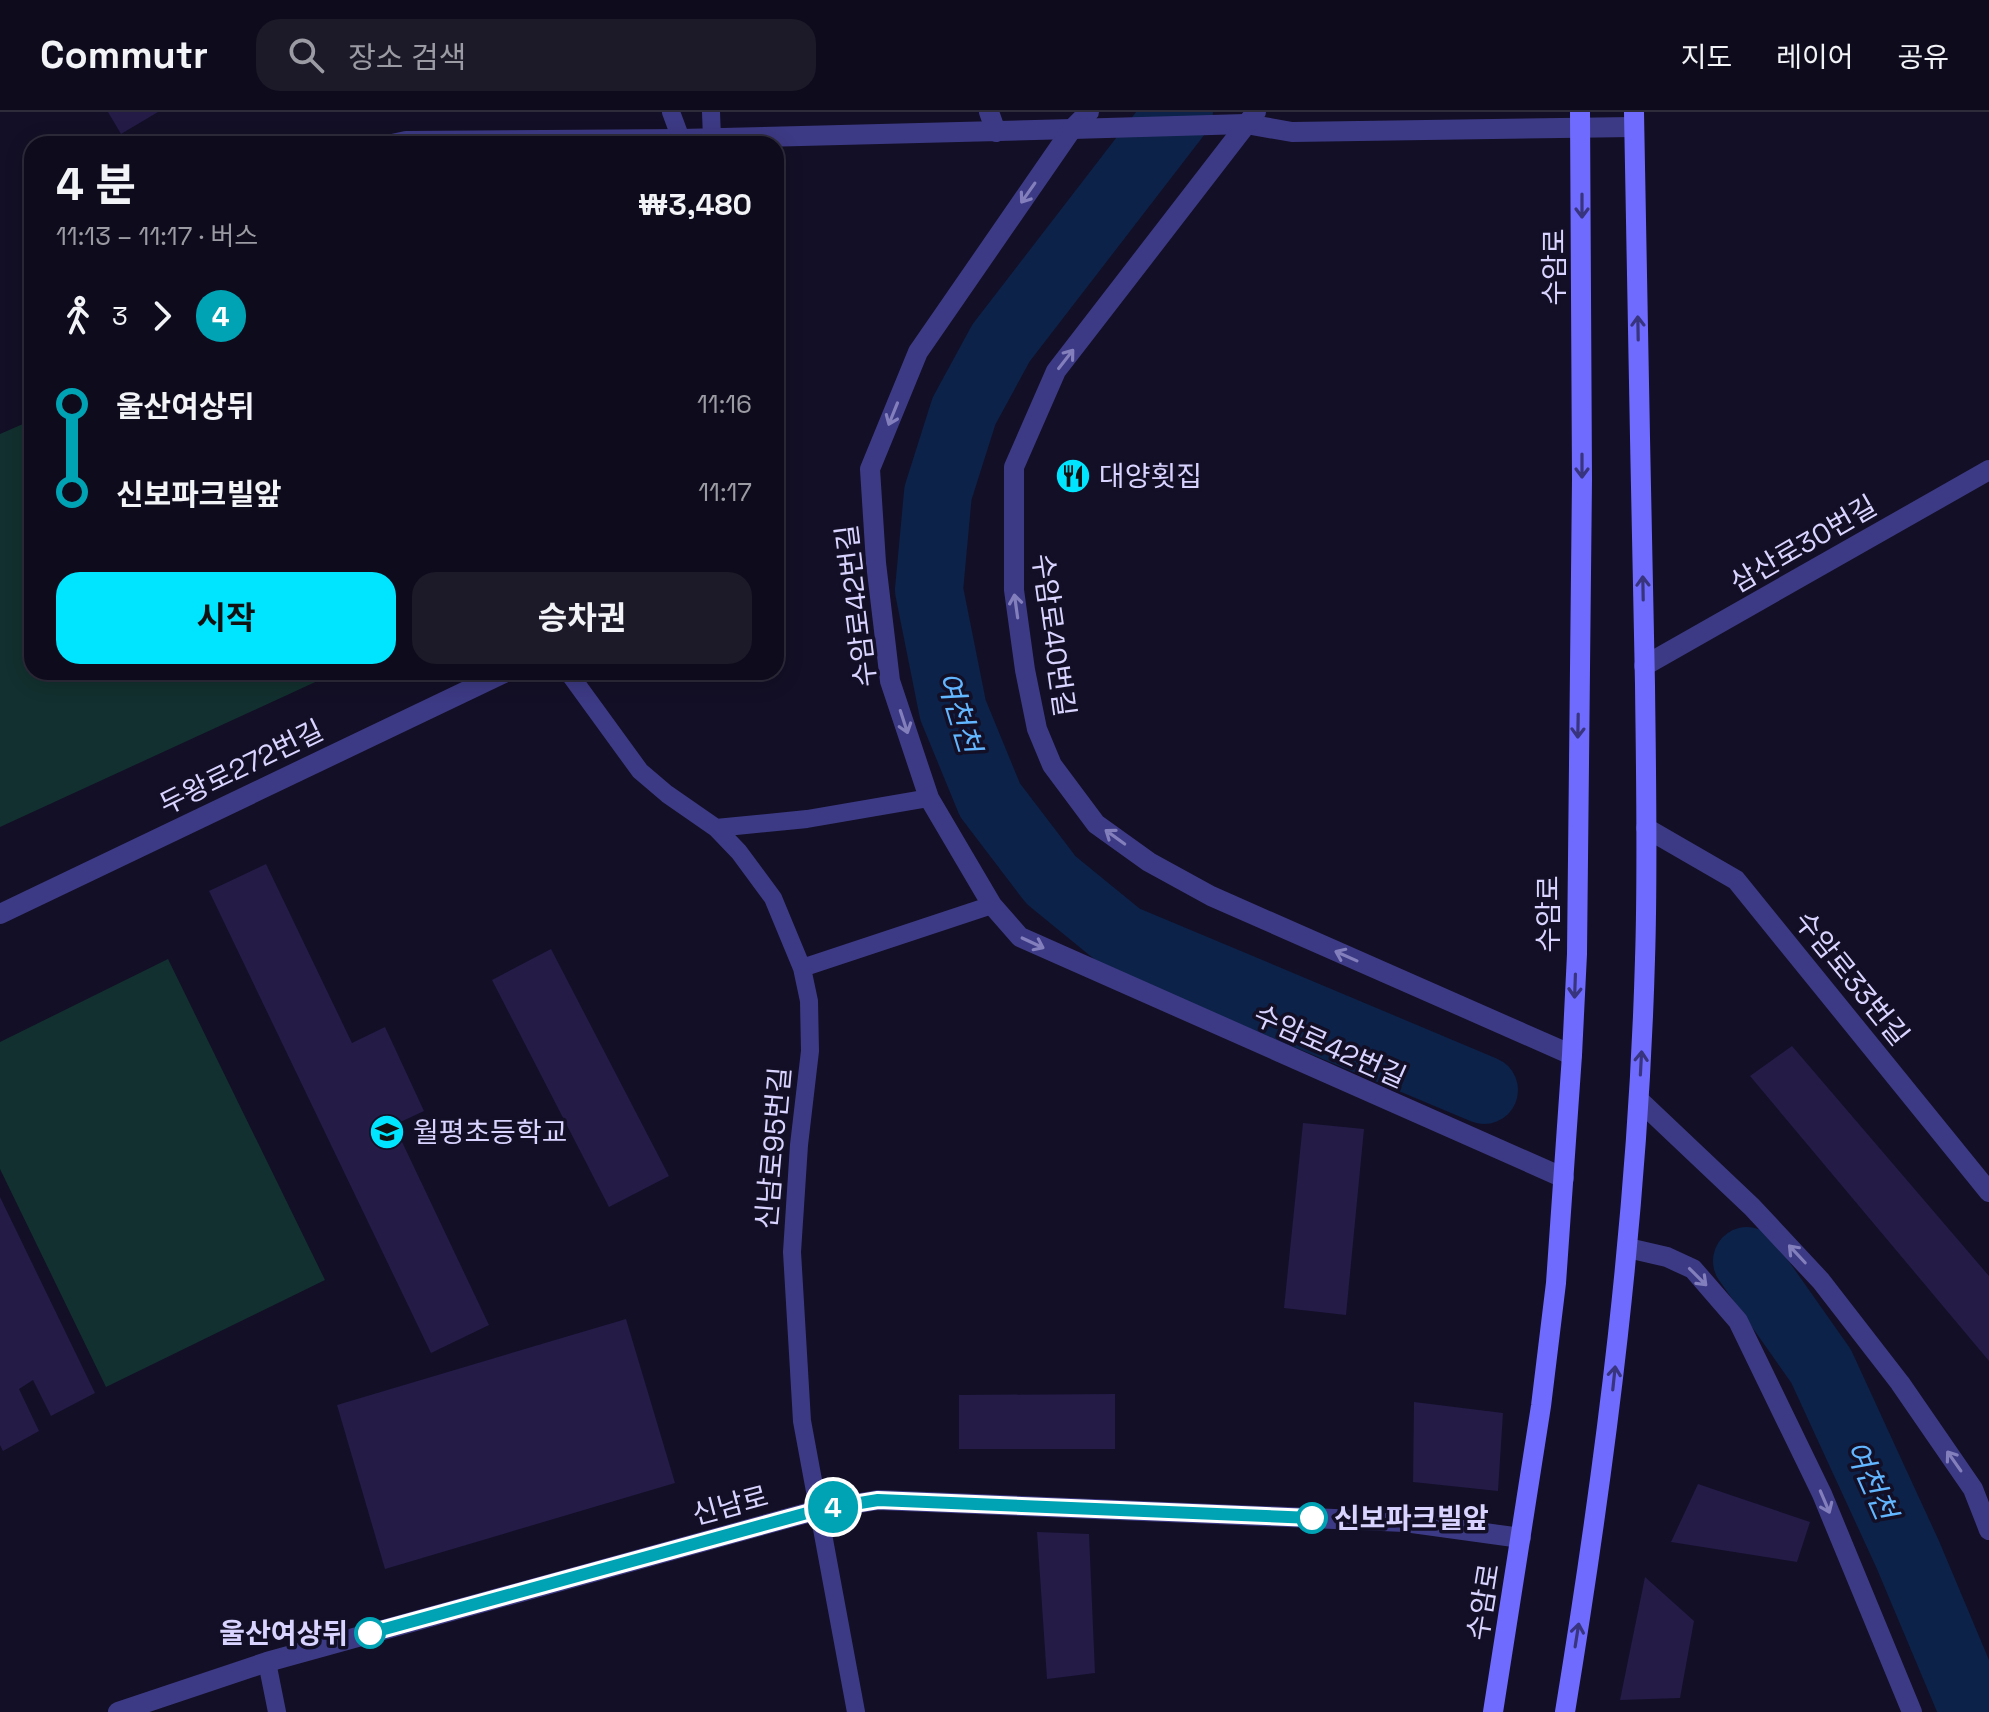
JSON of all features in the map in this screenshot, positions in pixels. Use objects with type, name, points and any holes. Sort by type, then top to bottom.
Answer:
[{"type":"main road","name":"수암로","points":[[1493,1712],[1548,1345],[1572,1055],[1577,954],[1582,479],[1580,120]]},
{"type":"main road","points":[[1565,1712],[1608,1432],[1628,1248],[1639,1100],[1646,828],[1634,120]]},
{"type":"street","name":"수암로42번길","points":[[1089,112],[1072,129],[918,352],[870,469],[876,563],[890,681],[929,798],[992,905],[1020,937],[1564,1178]]},
{"type":"street","points":[[747,136],[993,122],[1072,129],[1251,118],[1292,132],[1634,120]]},
{"type":"street","name":"수암로40번길","points":[[1251,118],[1056,371],[1014,467],[1014,590],[1037,729],[1052,765],[1096,824],[1149,862],[1211,896],[1572,1055]]},
{"type":"street","name":"삼산로30번길","points":[[1644,666],[1989,470]]},
{"type":"street","name":"두왕로272번길","points":[[0,914],[489,680]]},
{"type":"street","name":"수암로33번길","points":[[1646,828],[1736,880],[1989,1192]]},
{"type":"street","points":[[1639,1100],[1752,1207],[1821,1281],[1981,1484],[1989,1530]]},
{"type":"street","points":[[1628,1248],[1667,1257],[1693,1269],[1738,1321],[1822,1494],[1912,1712]]},
{"type":"street","name":"신남로","points":[[118,1712],[267,1662],[818,1510],[878,1500],[1405,1522],[1521,1538]]},
{"type":"lane","points":[[671,112],[680,136]]},
{"type":"lane","points":[[711,112],[712,136]]},
{"type":"lane","name":"신남로95번길","points":[[573,680],[612,737],[640,771],[716,828],[739,852],[773,898],[802,968],[809,1001],[810,1051],[799,1145],[792,1252],[802,1421],[856,1712]]},
{"type":"lane","points":[[716,828],[807,819],[929,798]]},
{"type":"lane","points":[[802,968],[992,905]]},
{"type":"lane","points":[[267,1662],[277,1712]]},
{"type":"green space","points":[[24,424],[24,680],[320,680],[0,827],[0,434]]},
{"type":"green space","points":[[168,959],[325,1280],[106,1387],[0,1169],[0,1042]]},
{"type":"building","points":[[108,112],[158,112],[121,134]]},
{"type":"building","points":[[266,864],[352,1043],[385,1027],[424,1111],[394,1125],[489,1325],[431,1353],[209,891]]},
{"type":"building","points":[[551,949],[669,1176],[609,1207],[492,980]]},
{"type":"building","points":[[1792,1046],[1989,1276],[1989,1361],[1750,1076]]},
{"type":"building","points":[[1303,1123],[1364,1129],[1346,1315],[1284,1308]]},
{"type":"building","points":[[0,1197],[95,1393],[51,1416],[33,1380],[19,1389],[39,1431],[3,1451],[0,1445]]},
{"type":"building","points":[[626,1319],[675,1483],[385,1569],[337,1405]]},
{"type":"building","points":[[1115,1394],[1115,1449],[959,1449],[959,1395]]},
{"type":"building","points":[[1414,1402],[1503,1413],[1498,1491],[1413,1482]]},
{"type":"building","points":[[1698,1484],[1810,1522],[1797,1562],[1671,1542]]},
{"type":"building","points":[[1037,1532],[1089,1534],[1095,1673],[1047,1679]]},
{"type":"building","points":[[1645,1577],[1694,1621],[1680,1698],[1620,1700]]},
{"type":"waterway","name":"여천천","points":[[1179,112],[1001,343],[964,411],[938,493],[929,590],[953,710],[990,800],[1051,880],[1122,938],[1484,1090]]},
{"type":"waterway","name":"여천천","points":[[1747,1261],[1821,1366],[1908,1555],[1974,1712]]},
{"type":"bus line","name":"4","points":[[370,1633],[818,1510],[878,1500],[1312,1518]]},
{"type":"place","name":"대양횟집","points":[[1073,476]]},
{"type":"place","name":"월평초등학교","points":[[387,1132]]},
{"type":"place","name":"신보파크빌앞","points":[[1312,1518]]},
{"type":"place","name":"울산여상뒤","points":[[370,1633]]}]
